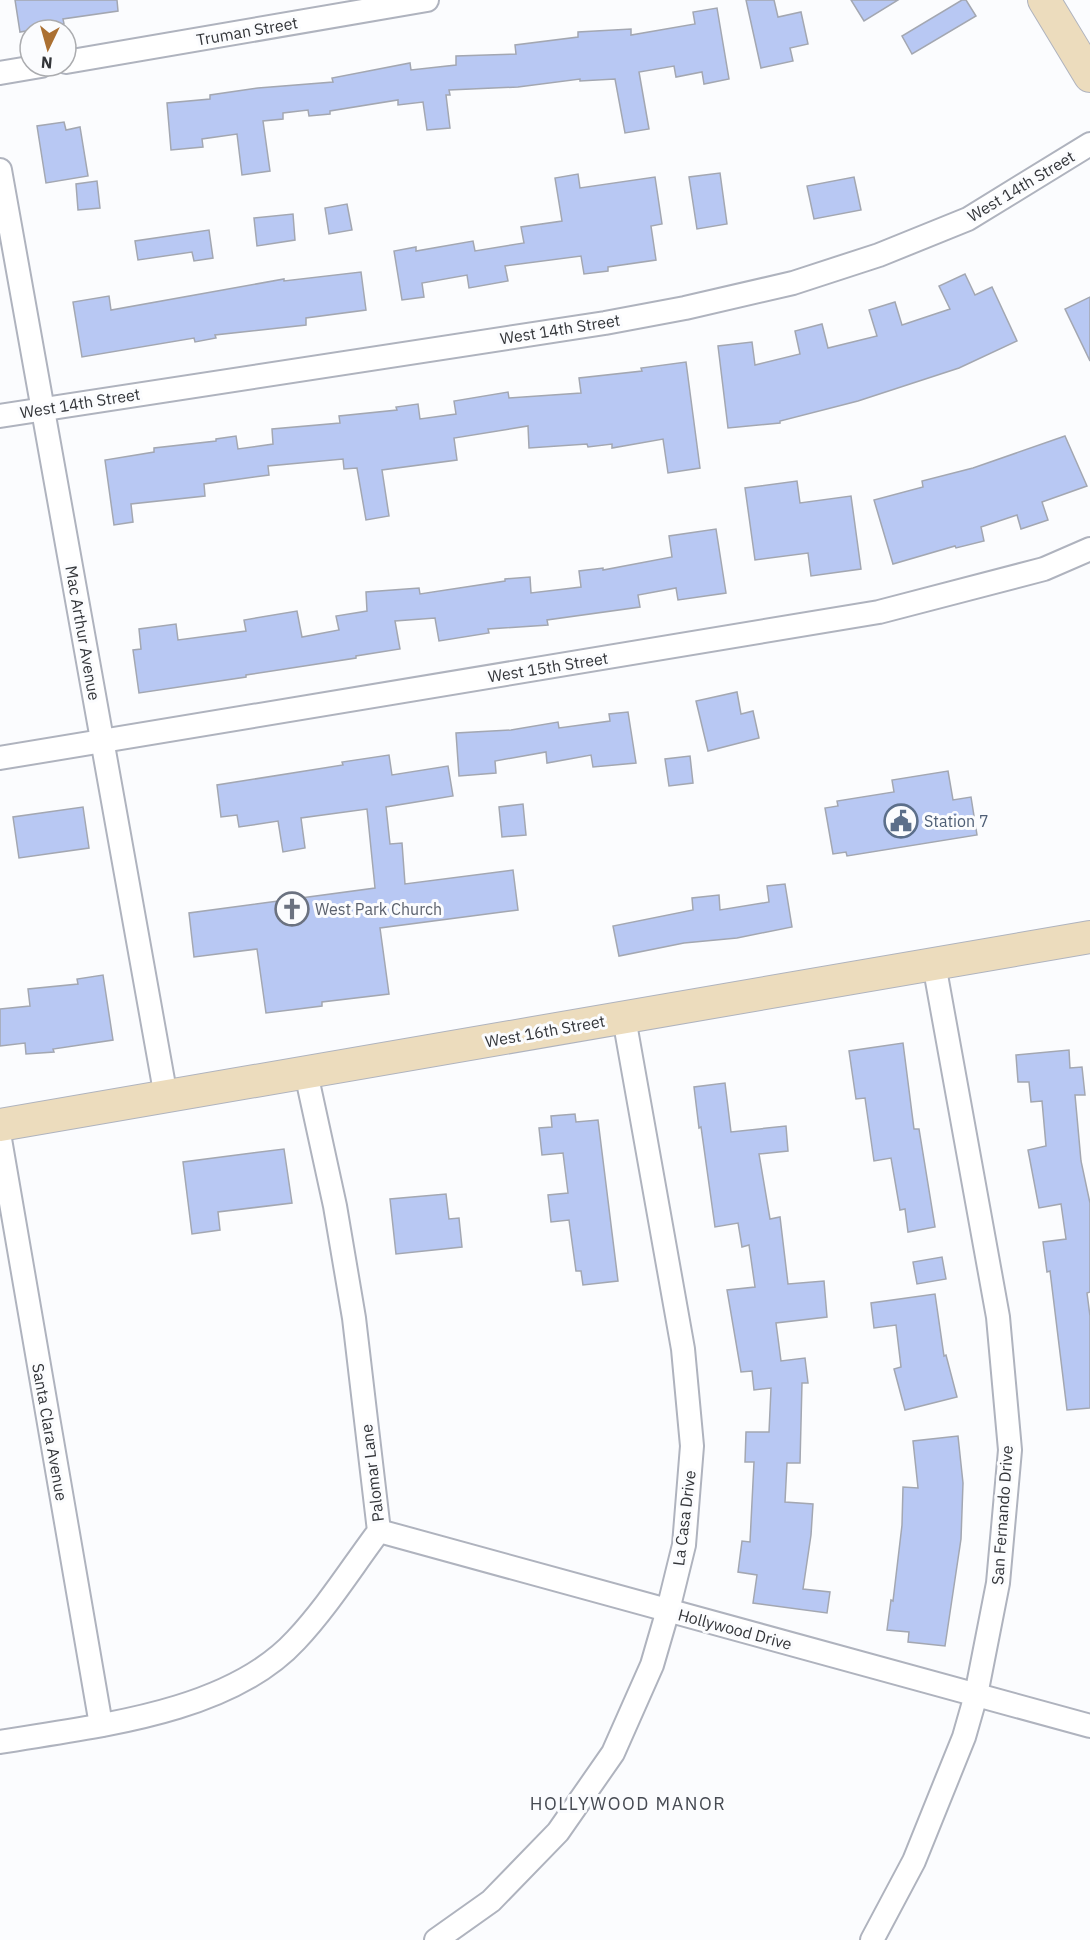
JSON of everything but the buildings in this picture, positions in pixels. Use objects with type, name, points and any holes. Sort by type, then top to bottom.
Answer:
[{"type":"main road","points":[[1044,0],[1090,76]]},
{"type":"main road","name":"West 16th Street","points":[[0,1125],[1090,937]]},
{"type":"street","name":"Truman Street","points":[[78,60],[428,0]]},
{"type":"street","points":[[0,73],[18,70]]},
{"type":"street","name":"West 14th Street","points":[[0,416],[605,323],[685,308],[793,283],[879,255],[968,219],[1090,144]]},
{"type":"street","name":"Mac Arthur Avenue","points":[[0,170],[166,1097]]},
{"type":"street","name":"West 15th Street","points":[[0,758],[879,612],[1044,570],[1090,549]]},
{"type":"street","name":"San Fernando Drive","points":[[872,1940],[914,1861],[964,1737],[976,1695],[998,1583],[1010,1450],[998,1317],[934,964]]},
{"type":"street","name":"La Casa Drive","points":[[436,1940],[491,1901],[558,1832],[613,1753],[652,1665],[684,1545],[692,1446],[683,1349],[624,1018]]},
{"type":"street","name":"Palomar Lane","points":[[0,1742],[126,1720],[198,1700],[236,1684],[267,1665],[295,1641],[379,1531],[354,1318],[335,1206],[306,1072]]},
{"type":"street","name":"Santa Clara Avenue","points":[[0,1139],[101,1725]]},
{"type":"street","name":"Hollywood Drive","points":[[379,1531],[1090,1726]]},
{"type":"place","name":"Station 7","points":[[901,821]]},
{"type":"place","name":"West Park Church","points":[[292,909]]},
{"type":"district","name":"HOLLYWOOD MANOR","points":[[628,1803]]}]
